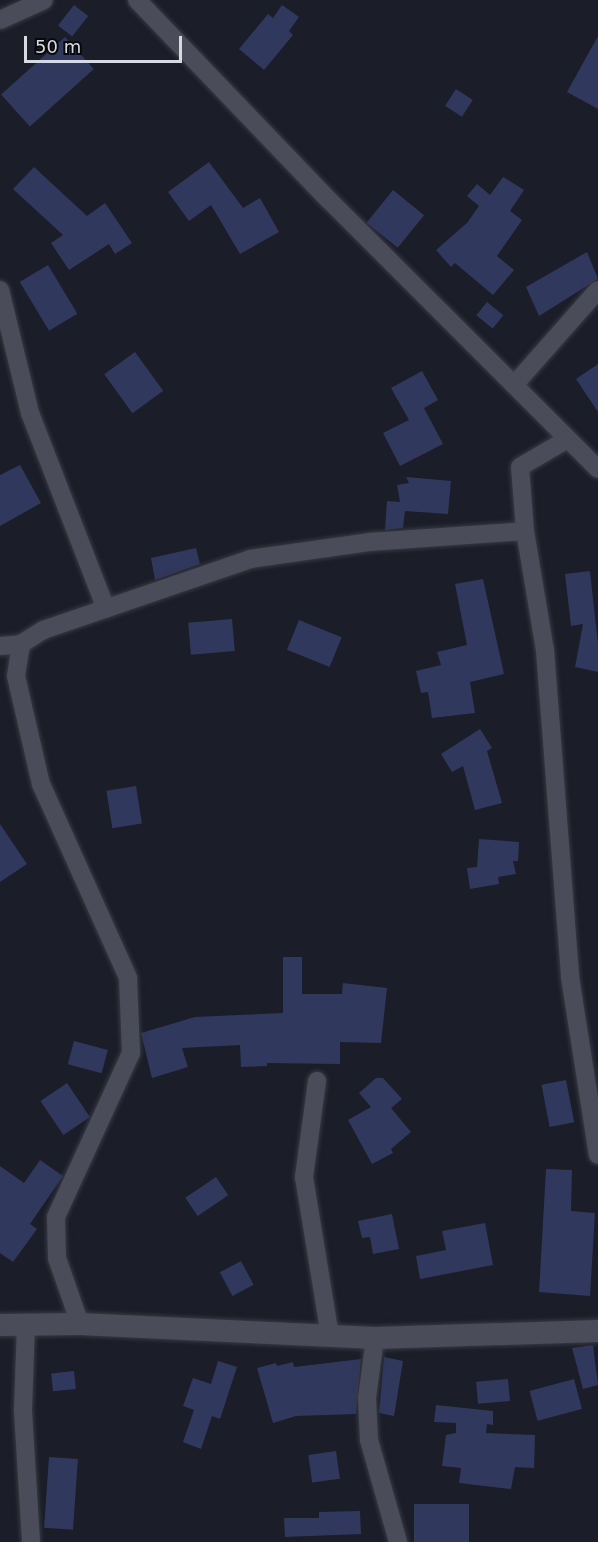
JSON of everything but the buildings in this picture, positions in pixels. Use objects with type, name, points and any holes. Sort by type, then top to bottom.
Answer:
[{"type":"street","points":[[0,20],[44,0]]},
{"type":"street","points":[[137,0],[329,200],[515,384],[566,440],[598,469]]},
{"type":"street","points":[[0,290],[30,413],[106,609]]},
{"type":"street","points":[[515,384],[598,290]]},
{"type":"street","points":[[566,440],[520,467],[525,531],[545,650],[570,977],[598,1155]]},
{"type":"street","points":[[0,646],[21,644],[44,630],[250,559],[369,542],[525,531]]},
{"type":"street","points":[[21,644],[16,676],[41,784],[128,978],[131,1053],[56,1217],[57,1258],[80,1324]]},
{"type":"street","points":[[317,1081],[304,1177],[330,1335]]},
{"type":"street","points":[[26,1324],[23,1411],[31,1542]]},
{"type":"street","points":[[0,1325],[80,1324],[375,1338],[598,1331]]},
{"type":"street","points":[[375,1338],[367,1398],[369,1440],[398,1542]]}]
